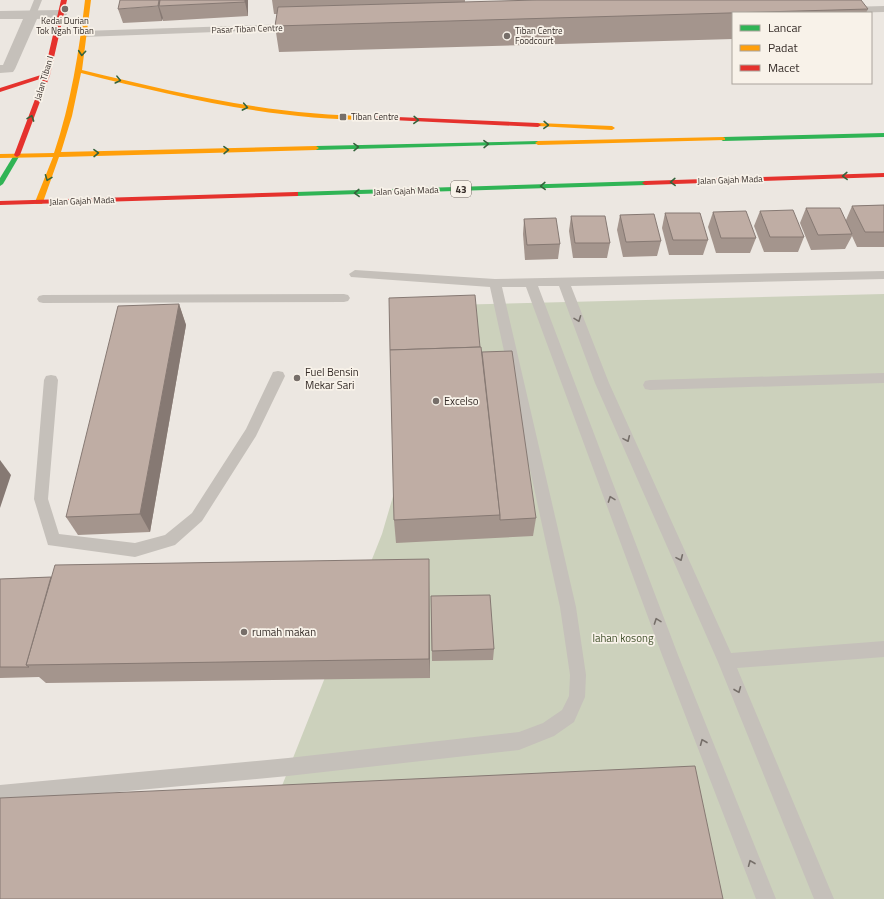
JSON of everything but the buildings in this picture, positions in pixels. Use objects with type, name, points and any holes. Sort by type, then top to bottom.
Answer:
[{"type":"main road","name":"Jalan Tiban I","points":[[0,184],[17,155],[47,75],[64,0]]},
{"type":"main road","points":[[39,202],[68,124],[80,71],[88,0]]},
{"type":"main road","points":[[80,71],[132,84],[266,111],[311,116],[618,128]]},
{"type":"main road","points":[[0,90],[47,75]]},
{"type":"main road","points":[[674,130],[834,137]]},
{"type":"main road","points":[[0,156],[884,135]]},
{"type":"main road","name":"Jalan Gajah Mada","points":[[0,203],[884,175]]},
{"type":"street","points":[[0,15],[60,14]]},
{"type":"street","points":[[0,69],[8,69],[32,15]]},
{"type":"lane","points":[[32,15],[38,0]]},
{"type":"lane","points":[[840,10],[884,9]]},
{"type":"lane","name":"Pasar Tiban Centre","points":[[83,34],[305,26]]},
{"type":"lane","points":[[355,274],[495,283],[884,275]]},
{"type":"lane","points":[[564,282],[602,383],[726,661],[824,899]]},
{"type":"lane","points":[[0,794],[288,767],[519,741],[548,730],[568,716],[577,697],[578,675],[568,607],[495,283]]},
{"type":"lane","points":[[530,283],[672,663],[766,899]]},
{"type":"lane","points":[[43,299],[344,298]]},
{"type":"lane","points":[[51,380],[41,499],[53,540],[135,550],[170,540],[198,518],[251,432],[278,376]]},
{"type":"lane","points":[[650,385],[884,378]]},
{"type":"lane","points":[[726,661],[884,649]]},
{"type":"green space","name":"lahan kosong","points":[[884,294],[884,899],[237,899],[382,534],[449,305]]},
{"type":"traffic: fast","points":[[723,139],[884,135]]},
{"type":"traffic: fast","points":[[316,148],[538,143]]},
{"type":"traffic: fast","points":[[0,184],[17,155]]},
{"type":"traffic: fast","points":[[296,194],[645,183]]},
{"type":"traffic: slow","points":[[57,154],[64,135],[74,97],[88,0]]},
{"type":"traffic: slow","points":[[80,71],[137,85],[251,108],[333,118],[373,118]]},
{"type":"traffic: slow","points":[[538,125],[612,128]]},
{"type":"traffic: slow","points":[[538,143],[723,139]]},
{"type":"traffic: slow","points":[[0,156],[316,148]]},
{"type":"traffic: slow","points":[[39,202],[57,154]]},
{"type":"traffic: jam","points":[[17,155],[47,75],[64,0]]},
{"type":"traffic: jam","points":[[0,90],[47,75]]},
{"type":"traffic: jam","points":[[373,118],[538,125]]},
{"type":"traffic: jam","points":[[645,183],[884,175]]},
{"type":"traffic: jam","points":[[0,203],[296,194]]},
{"type":"place","name":"Kedai Durian Tok Ngah Tiban","points":[[65,9]]},
{"type":"place","name":"Tiban Centre Foodcourt","points":[[507,36]]},
{"type":"place","name":"Tiban Centre","points":[[343,117]]},
{"type":"place","name":"Fuel Bensin Mekar Sari","points":[[297,378]]},
{"type":"place","name":"Excelso","points":[[436,401]]},
{"type":"place","name":"rumah makan","points":[[244,632]]}]
